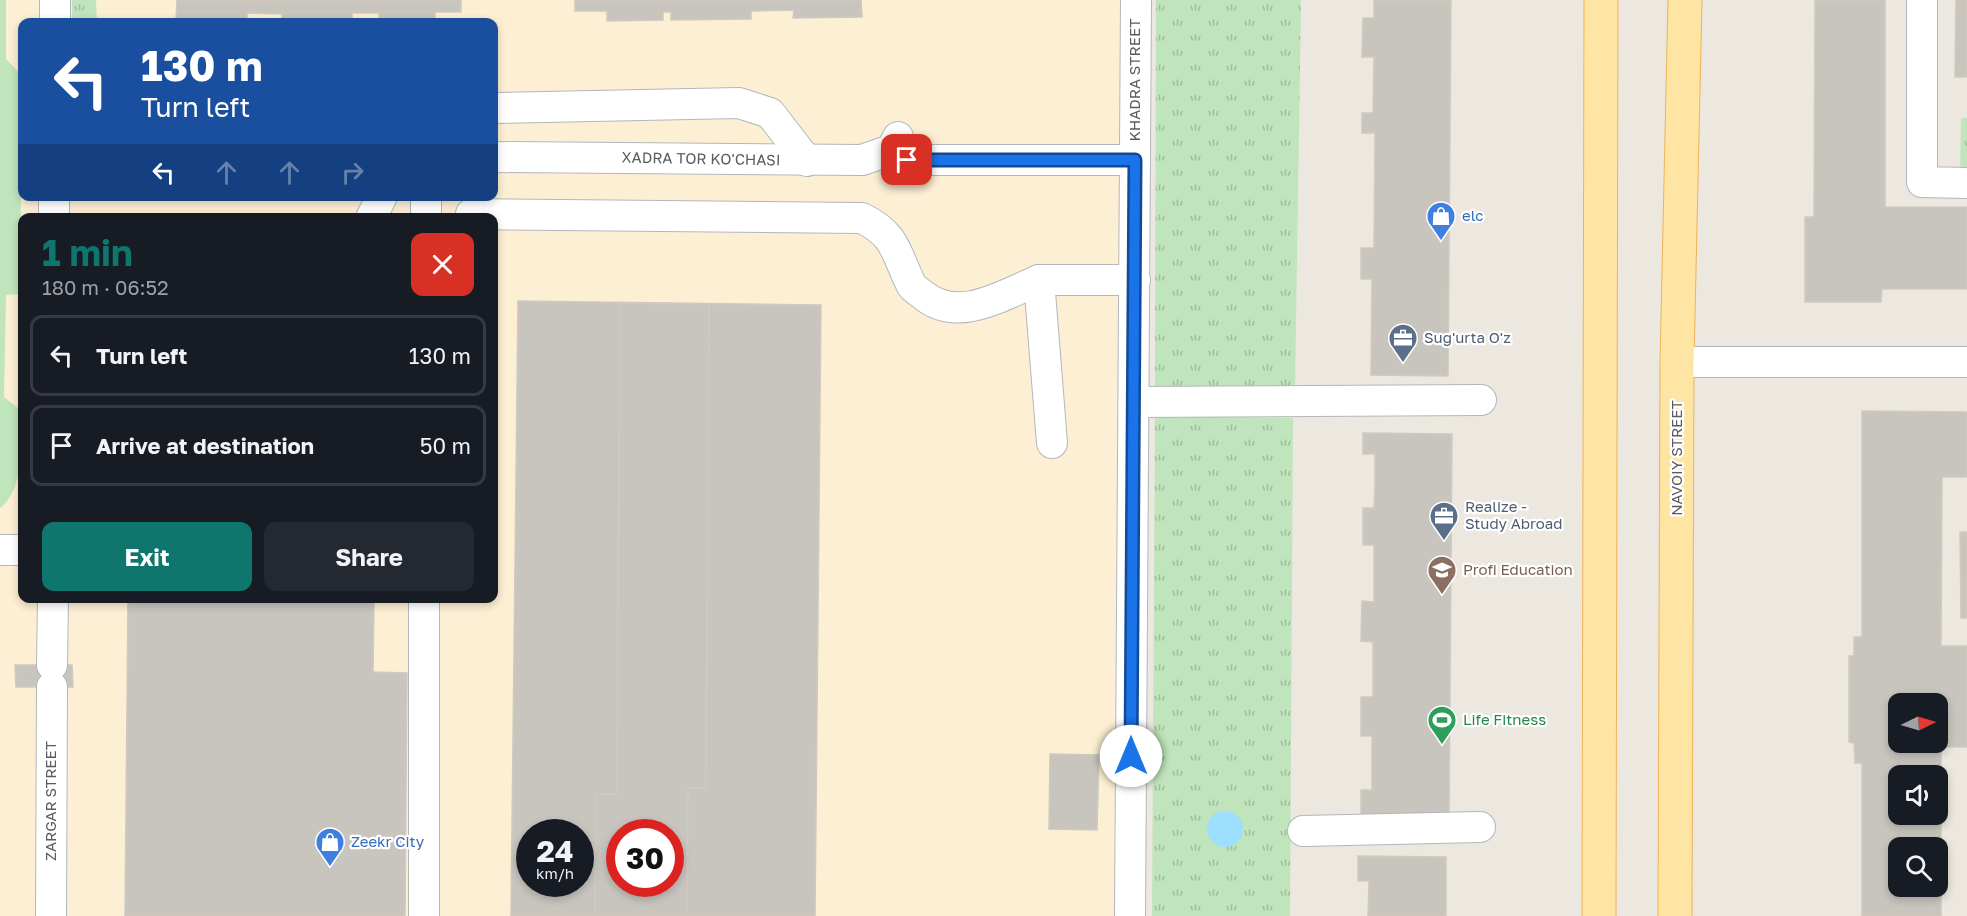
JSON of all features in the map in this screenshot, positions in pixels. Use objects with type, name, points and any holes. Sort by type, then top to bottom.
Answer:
[{"type":"main road","points":[[1599,916],[1601,0]]},
{"type":"main road","name":"NAVOIY STREET","points":[[1675,916],[1677,362],[1685,0]]},
{"type":"street","points":[[55,0],[55,18]]},
{"type":"street","name":"KHADRA STREET","points":[[1130,916],[1136,0]]},
{"type":"street","points":[[1922,0],[1922,182],[1967,183]]},
{"type":"street","points":[[498,108],[739,104],[770,113],[807,161]]},
{"type":"street","name":"XADRA TOR KO'CHASI","points":[[498,157],[862,160],[895,144],[907,160],[1135,160]]},
{"type":"street","points":[[498,214],[862,218],[882,227],[899,254],[911,285],[934,305],[968,309],[1039,280],[1135,280]]},
{"type":"street","points":[[1039,280],[1052,443]]},
{"type":"street","points":[[1677,362],[1967,362]]},
{"type":"street","points":[[1134,402],[1481,400]]},
{"type":"street","points":[[0,550],[18,550]]},
{"type":"street","name":"ZARGAR STREET","points":[[51,916],[53,603]]},
{"type":"street","points":[[424,603],[424,916]]},
{"type":"street","points":[[1303,831],[1479,827]]},
{"type":"shaded area","points":[[0,0],[1122,0],[1122,916],[0,916]]},
{"type":"green space","points":[[0,0],[6,0],[6,59],[18,72],[18,201],[21,201],[21,213],[18,213],[18,294],[6,295],[4,397],[18,408],[18,475],[9,499],[0,508]]},
{"type":"green space","points":[[72,0],[96,0],[97,18],[72,18]]},
{"type":"green space","points":[[1156,0],[1301,0],[1295,387],[1155,386]]},
{"type":"green space","points":[[1961,118],[1967,118],[1967,178],[1960,178]]},
{"type":"green space","points":[[1155,416],[1293,418],[1290,916],[1152,916]]},
{"type":"water","points":[[1225,811],[1238,816],[1243,829],[1238,842],[1225,847],[1212,842],[1207,829],[1212,816]]},
{"type":"building","points":[[177,0],[461,0],[461,12],[435,12],[435,18],[379,18],[379,13],[352,13],[352,18],[282,18],[282,14],[247,13],[247,18],[176,18]]},
{"type":"building","points":[[575,0],[861,0],[862,17],[793,18],[794,10],[751,11],[751,19],[671,20],[671,12],[663,12],[663,20],[607,21],[607,11],[575,11]]},
{"type":"building","points":[[1374,0],[1451,0],[1448,376],[1371,375],[1372,279],[1361,279],[1361,248],[1374,248],[1375,133],[1362,133],[1362,113],[1373,113],[1374,57],[1362,57],[1363,18],[1374,18]]},
{"type":"building","points":[[1815,0],[1885,0],[1885,207],[1967,207],[1967,289],[1882,289],[1881,302],[1805,302],[1805,217],[1814,217]]},
{"type":"building","points":[[1956,0],[1967,0],[1967,77],[1955,77]]},
{"type":"building","points":[[518,301],[821,305],[815,916],[511,916]]},
{"type":"building","points":[[620,303],[709,304],[706,788],[688,788],[687,916],[595,916],[596,794],[617,794]]},
{"type":"building","points":[[1862,411],[1967,412],[1967,477],[1942,477],[1941,646],[1967,646],[1967,747],[1948,747],[1948,693],[1888,693],[1888,753],[1941,753],[1941,765],[1888,765],[1888,825],[1941,825],[1941,837],[1888,837],[1888,897],[1941,897],[1941,916],[1862,916],[1862,763],[1855,763],[1854,743],[1849,742],[1849,656],[1854,656],[1854,637],[1862,637]]},
{"type":"building","points":[[1363,433],[1452,434],[1449,816],[1361,815],[1361,790],[1372,790],[1372,736],[1361,736],[1361,697],[1373,697],[1373,642],[1361,641],[1362,601],[1374,602],[1374,545],[1363,545],[1363,508],[1374,508],[1375,483],[1375,454],[1363,454]]},
{"type":"building","points":[[1960,532],[1967,532],[1967,618],[1961,618]]},
{"type":"building","points":[[128,603],[374,603],[373,672],[407,673],[405,916],[125,916]]},
{"type":"building","points":[[15,665],[72,665],[73,687],[16,687]]},
{"type":"building","points":[[1050,754],[1099,755],[1097,830],[1049,829]]},
{"type":"building","points":[[1358,856],[1446,857],[1446,916],[1368,916],[1369,881],[1358,881]]},
{"type":"place","name":"elc","points":[[1441,242]]},
{"type":"place","name":"Sug'urta O'z","points":[[1403,364]]},
{"type":"place","name":"Realize - Study Abroad","points":[[1444,542]]},
{"type":"place","name":"Profi Education","points":[[1442,596]]},
{"type":"place","name":"Life Fitness","points":[[1442,746]]},
{"type":"place","name":"Zeekr City","points":[[330,868]]},
{"type":"route","points":[[907,160],[1135,160],[1131,756]]}]
